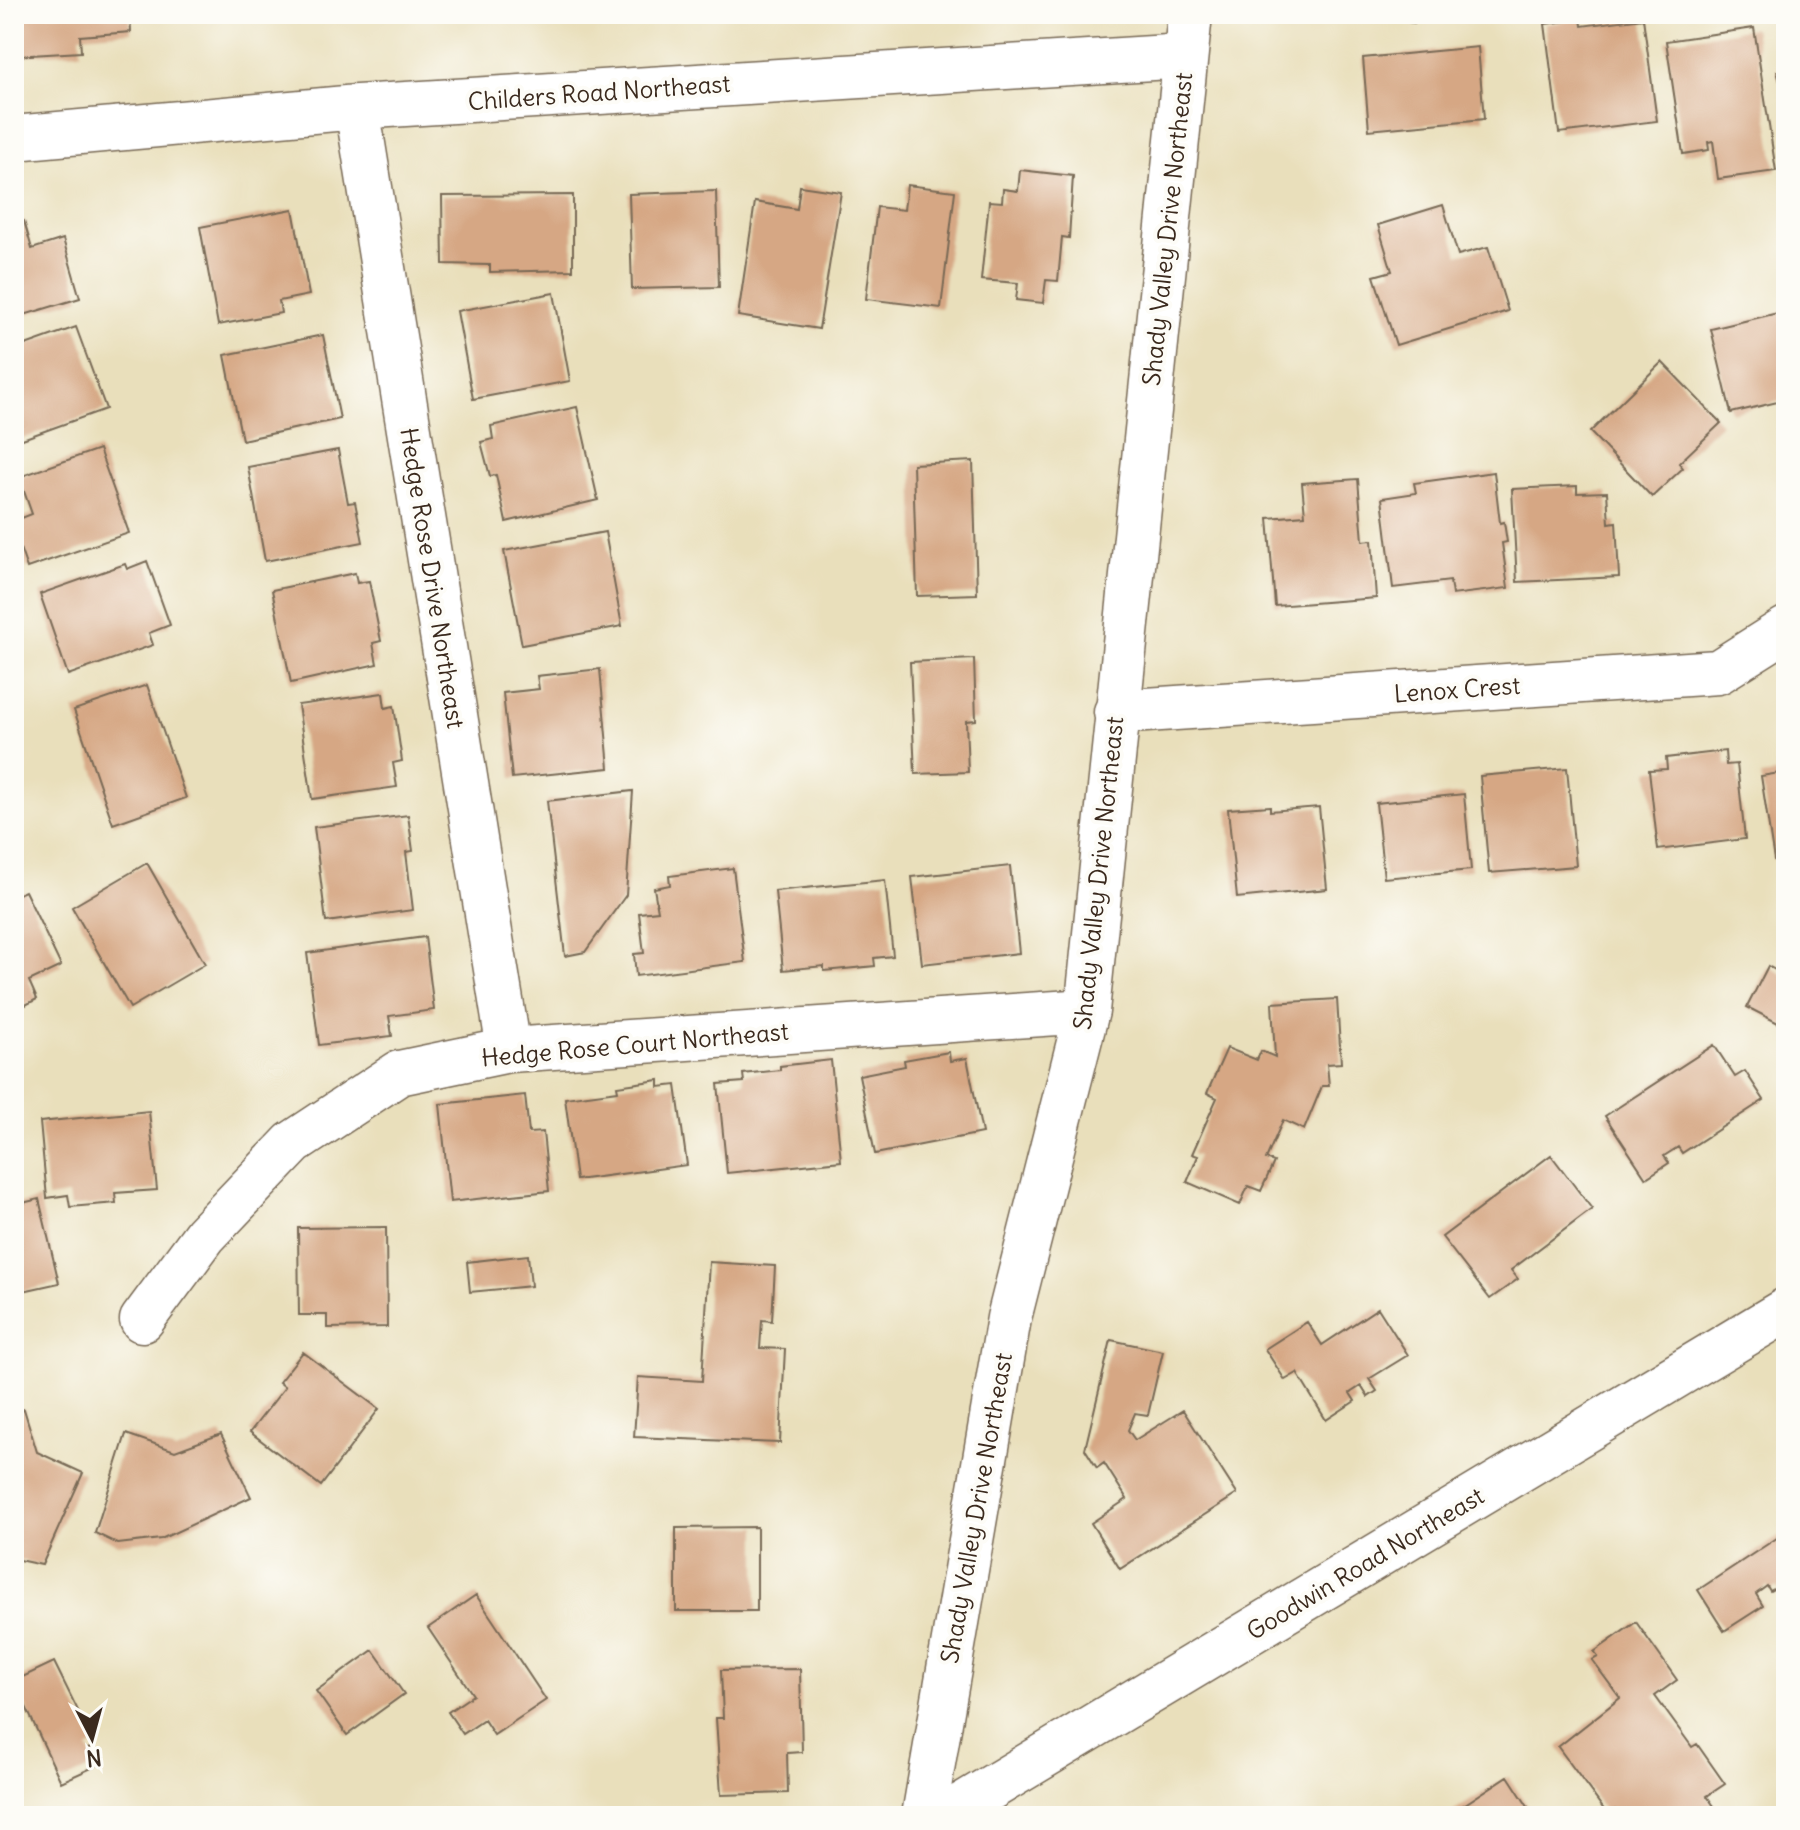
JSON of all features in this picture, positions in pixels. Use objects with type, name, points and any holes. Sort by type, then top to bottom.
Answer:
[{"type":"street","name":"Childers Road Northeast","points":[[14,138],[1188,35]]},
{"type":"street","name":"Shady Valley Drive Northeast","points":[[924,1816],[1009,1318],[1087,1011],[1188,35]]},
{"type":"street","name":"Hedge Rose Drive Northeast","points":[[357,107],[509,1050]]},
{"type":"street","name":"Lenox Crest","points":[[1116,712],[1718,672],[1786,629]]},
{"type":"street","name":"Hedge Rose Court Northeast","points":[[142,1320],[205,1235],[293,1143],[399,1073],[509,1050],[1087,1011]]},
{"type":"street","name":"Goodwin Road Northeast","points":[[944,1816],[1786,1310]]},
{"type":"building","points":[[14,14],[130,14],[131,32],[80,36],[81,52],[14,56]]},
{"type":"building","points":[[1353,14],[1416,14],[1415,23]]},
{"type":"building","points":[[1643,18],[1657,121],[1559,133],[1545,24],[1581,19],[1582,26]]},
{"type":"building","points":[[1754,28],[1776,171],[1718,179],[1713,141],[1708,142],[1709,150],[1683,154],[1666,41]]},
{"type":"building","points":[[1478,47],[1484,119],[1369,130],[1363,58]]},
{"type":"building","points":[[1786,69],[1786,100],[1785,100],[1777,71]]},
{"type":"building","points":[[1020,170],[1073,176],[1069,238],[1062,237],[1058,281],[1046,280],[1043,303],[1016,300],[1018,283],[981,280],[989,201],[1002,202],[1003,189],[1018,191]]},
{"type":"building","points":[[907,185],[955,191],[941,308],[866,299],[877,207],[904,210]]},
{"type":"building","points":[[800,186],[841,192],[819,329],[738,316],[755,202],[797,209]]},
{"type":"building","points":[[716,191],[719,287],[632,289],[629,194]]},
{"type":"building","points":[[573,195],[573,270],[490,272],[490,265],[443,264],[442,196]]},
{"type":"building","points":[[1443,205],[1458,255],[1488,247],[1508,311],[1396,345],[1374,276],[1392,271],[1378,225]]},
{"type":"building","points":[[293,209],[309,295],[279,301],[281,313],[218,325],[200,227]]},
{"type":"building","points":[[24,221],[32,249],[63,239],[80,298],[14,318],[14,224]]},
{"type":"building","points":[[554,293],[570,381],[473,399],[457,311]]},
{"type":"building","points":[[1786,311],[1786,400],[1731,413],[1711,329]]},
{"type":"building","points":[[76,327],[106,409],[14,442],[14,349]]},
{"type":"building","points":[[323,335],[340,419],[242,440],[225,355]]},
{"type":"building","points":[[1662,362],[1721,423],[1679,463],[1683,468],[1652,497],[1590,432]]},
{"type":"building","points":[[577,407],[598,500],[506,522],[496,475],[490,476],[481,442],[493,439],[491,426]]},
{"type":"building","points":[[99,449],[129,533],[27,568],[14,531],[14,521],[32,514],[19,477]]},
{"type":"building","points":[[338,450],[348,503],[355,502],[363,542],[265,561],[248,467]]},
{"type":"building","points":[[973,461],[977,594],[917,596],[913,464]]},
{"type":"building","points":[[1494,472],[1500,523],[1504,522],[1507,542],[1502,543],[1508,588],[1452,595],[1450,581],[1393,588],[1382,498],[1416,493],[1414,483]]},
{"type":"building","points":[[1358,479],[1363,541],[1372,540],[1376,598],[1275,606],[1268,518],[1305,515],[1302,483]]},
{"type":"building","points":[[1577,486],[1577,493],[1607,492],[1609,523],[1616,522],[1619,577],[1517,582],[1512,489]]},
{"type":"building","points":[[605,532],[622,626],[522,645],[504,551]]},
{"type":"building","points":[[147,561],[170,625],[149,633],[153,645],[68,675],[40,594],[125,564],[127,569]]},
{"type":"building","points":[[355,573],[357,583],[369,581],[381,641],[373,643],[377,664],[291,683],[272,590]]},
{"type":"building","points":[[974,659],[976,720],[966,721],[968,772],[915,774],[910,662]]},
{"type":"building","points":[[600,669],[609,768],[512,778],[503,693],[539,689],[537,676]]},
{"type":"building","points":[[147,685],[186,798],[113,824],[74,710]]},
{"type":"building","points":[[383,693],[385,708],[394,706],[402,761],[393,763],[397,787],[312,799],[298,705]]},
{"type":"building","points":[[1725,751],[1726,765],[1737,764],[1745,839],[1658,850],[1649,770],[1667,769],[1666,758]]},
{"type":"building","points":[[1567,768],[1576,866],[1489,873],[1480,776]]},
{"type":"building","points":[[1786,772],[1786,858],[1774,860],[1761,776]]},
{"type":"building","points":[[633,791],[626,895],[585,952],[565,956],[547,801]]},
{"type":"building","points":[[1464,794],[1471,870],[1384,878],[1376,803]]},
{"type":"building","points":[[1270,806],[1270,811],[1319,807],[1327,889],[1237,898],[1228,809]]},
{"type":"building","points":[[408,815],[413,851],[406,852],[413,910],[326,922],[314,827]]},
{"type":"building","points":[[147,863],[205,964],[130,1008],[72,907]]},
{"type":"building","points":[[1010,866],[1019,953],[922,964],[912,877]]},
{"type":"building","points":[[733,868],[745,962],[636,976],[634,954],[644,953],[639,913],[658,911],[654,888],[670,885],[669,876]]},
{"type":"building","points":[[885,880],[893,956],[874,958],[875,966],[824,971],[824,966],[783,970],[775,891]]},
{"type":"building","points":[[25,891],[61,966],[29,981],[37,999],[14,1011],[14,896]]},
{"type":"building","points":[[425,937],[434,1010],[389,1016],[392,1036],[319,1045],[307,953]]},
{"type":"building","points":[[1768,966],[1786,976],[1786,1027],[1747,1007]]},
{"type":"building","points":[[1337,999],[1341,1063],[1327,1064],[1329,1086],[1322,1086],[1304,1130],[1283,1120],[1266,1159],[1274,1162],[1261,1191],[1248,1186],[1240,1205],[1187,1182],[1198,1156],[1192,1154],[1217,1098],[1207,1093],[1227,1048],[1257,1060],[1261,1051],[1275,1057],[1272,1003]]},
{"type":"building","points":[[1714,1045],[1735,1077],[1745,1071],[1764,1100],[1682,1153],[1678,1147],[1664,1156],[1669,1163],[1646,1178],[1605,1116]]},
{"type":"building","points":[[949,1052],[950,1061],[967,1058],[982,1133],[875,1154],[859,1075],[905,1066],[904,1060]]},
{"type":"building","points":[[831,1060],[841,1161],[727,1173],[718,1084],[744,1082],[743,1074],[780,1070],[780,1066]]},
{"type":"building","points":[[659,1080],[659,1087],[676,1085],[687,1165],[576,1180],[565,1098],[618,1091],[617,1086]]},
{"type":"building","points":[[525,1095],[529,1133],[543,1132],[549,1191],[450,1202],[440,1104]]},
{"type":"building","points":[[149,1111],[157,1190],[115,1193],[116,1203],[70,1207],[68,1195],[47,1198],[40,1122]]},
{"type":"building","points":[[1551,1155],[1592,1209],[1511,1270],[1518,1279],[1490,1299],[1442,1237]]},
{"type":"building","points":[[39,1199],[59,1283],[14,1293],[14,1205]]},
{"type":"building","points":[[386,1227],[387,1327],[327,1328],[327,1315],[299,1315],[298,1228]]},
{"type":"building","points":[[528,1255],[531,1286],[470,1292],[467,1262]]},
{"type":"building","points":[[709,1262],[775,1266],[772,1321],[762,1320],[760,1348],[785,1349],[780,1443],[634,1437],[638,1377],[702,1381]]},
{"type":"building","points":[[1378,1308],[1408,1355],[1369,1379],[1377,1391],[1368,1397],[1361,1386],[1350,1393],[1355,1401],[1326,1420],[1297,1373],[1285,1380],[1265,1349],[1307,1322],[1322,1345]]},
{"type":"building","points":[[1111,1340],[1163,1351],[1148,1415],[1135,1413],[1128,1430],[1135,1440],[1183,1410],[1237,1494],[1120,1569],[1091,1523],[1127,1499],[1104,1463],[1097,1468],[1085,1449]]},
{"type":"building","points":[[303,1352],[379,1409],[321,1486],[250,1432],[285,1387],[279,1382]]},
{"type":"building","points":[[24,1409],[37,1452],[83,1473],[42,1565],[14,1559],[14,1412]]},
{"type":"building","points":[[126,1434],[175,1451],[221,1434],[251,1497],[161,1539],[118,1544],[95,1533]]},
{"type":"building","points":[[757,1527],[757,1611],[676,1611],[676,1528]]},
{"type":"building","points":[[1786,1532],[1786,1601],[1777,1587],[1770,1591],[1767,1586],[1756,1594],[1763,1606],[1724,1631],[1698,1590]]},
{"type":"building","points":[[476,1595],[546,1700],[494,1735],[484,1720],[463,1734],[448,1712],[473,1695],[428,1628]]},
{"type":"building","points":[[1636,1622],[1677,1680],[1655,1696],[1692,1747],[1697,1744],[1725,1784],[1707,1796],[1718,1812],[1712,1816],[1619,1816],[1615,1810],[1608,1815],[1558,1747],[1620,1698],[1592,1660],[1598,1657],[1594,1652]]},
{"type":"building","points":[[373,1650],[404,1694],[347,1735],[316,1691]]},
{"type":"building","points":[[54,1662],[95,1745],[88,1749],[96,1766],[61,1782],[14,1681]]},
{"type":"building","points":[[800,1669],[802,1752],[787,1753],[788,1793],[721,1795],[716,1718],[723,1718],[721,1670]]},
{"type":"building","points":[[1508,1776],[1534,1816],[1447,1816]]}]
